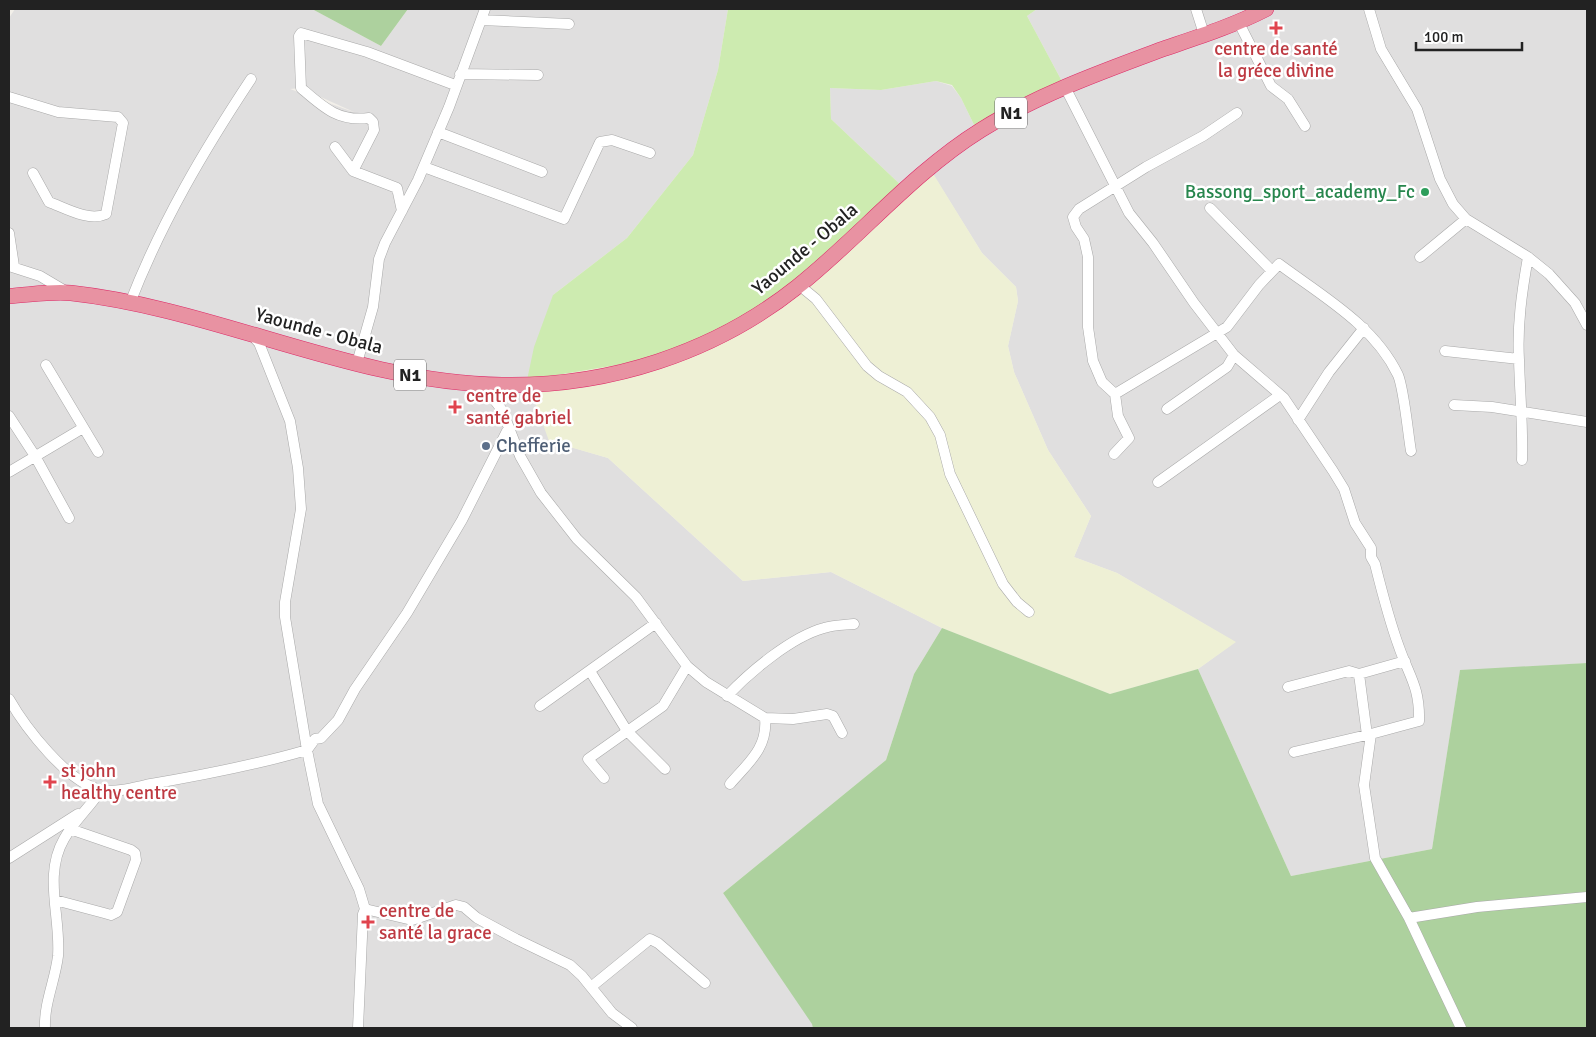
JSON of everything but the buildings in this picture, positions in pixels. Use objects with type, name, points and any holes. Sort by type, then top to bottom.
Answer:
[{"type":"highway","name":"Yaounde - Obala","points":[[9,296],[68,293],[172,311],[357,363],[446,381],[520,385],[582,380],[646,367],[718,337],[762,313],[799,286],[924,172],[954,148],[1012,112],[1065,87],[1204,34],[1239,23],[1266,9]]},
{"type":"street","points":[[357,363],[373,307],[379,259],[385,243],[424,167],[485,9]]},
{"type":"street","points":[[1196,9],[1204,34]]},
{"type":"street","points":[[1369,9],[1381,49],[1417,109],[1440,179],[1453,204],[1466,219],[1528,257],[1567,294],[1587,325]]},
{"type":"street","points":[[481,20],[569,24]]},
{"type":"street","points":[[1239,23],[1266,79],[1271,86],[1288,99],[1305,126]]},
{"type":"street","points":[[352,171],[374,130],[373,122],[369,118],[353,120],[327,110],[301,88],[298,36],[301,33],[367,52],[455,85]]},
{"type":"street","points":[[460,74],[538,75]]},
{"type":"street","points":[[130,303],[150,252],[204,152],[251,79]]},
{"type":"street","points":[[1065,87],[1129,213],[1234,355],[1280,395],[1344,490],[1355,523],[1371,548],[1371,557],[1375,564],[1399,649],[1415,684],[1420,706],[1419,721],[1294,752]]},
{"type":"street","points":[[9,97],[58,112],[118,117],[123,123],[106,214],[99,218],[49,202],[33,173]]},
{"type":"street","points":[[1114,454],[1129,438],[1118,416],[1114,394],[1102,382],[1093,361],[1088,326],[1088,256],[1084,239],[1076,227],[1073,217],[1079,209],[1146,167],[1203,136],[1236,113]]},
{"type":"street","points":[[438,132],[542,172]]},
{"type":"street","points":[[424,167],[564,219],[600,142],[612,140],[650,153]]},
{"type":"street","points":[[335,147],[352,171],[397,188],[402,211]]},
{"type":"street","points":[[1210,208],[1272,271]]},
{"type":"street","points":[[1420,257],[1466,219]]},
{"type":"street","points":[[9,233],[11,266],[40,276],[68,293]]},
{"type":"street","points":[[1522,460],[1522,413],[1518,359],[1520,305],[1528,257]]},
{"type":"street","points":[[1114,394],[1217,331],[1227,327],[1279,264],[1364,328],[1376,340],[1399,377],[1411,451]]},
{"type":"street","points":[[799,286],[816,298],[867,366],[879,376],[907,392],[930,417],[940,435],[950,474],[1003,584],[1017,602],[1029,612]]},
{"type":"street","points":[[1298,420],[1329,372],[1364,328]]},
{"type":"street","points":[[251,333],[259,343],[290,420],[298,468],[301,509],[285,602],[285,617],[318,804],[359,889],[365,909],[359,965],[358,1028]]},
{"type":"street","points":[[1445,351],[1518,359]]},
{"type":"street","points":[[1167,409],[1227,367],[1234,355]]},
{"type":"street","points":[[46,365],[98,452]]},
{"type":"street","points":[[482,384],[502,410],[508,429],[529,474],[555,511],[592,555],[636,597],[687,666],[727,696],[765,718],[793,719],[827,714],[833,716],[842,733]]},
{"type":"street","points":[[1158,482],[1280,395]]},
{"type":"street","points":[[1454,405],[1492,407],[1587,422]]},
{"type":"street","points":[[9,416],[35,456],[69,518]]},
{"type":"street","points":[[9,472],[83,428]]},
{"type":"street","points":[[9,699],[24,724],[50,753],[75,777],[102,790],[168,781],[307,750],[316,739],[321,738],[338,720],[359,682],[407,613],[462,520],[508,429]]},
{"type":"street","points":[[540,706],[656,623]]},
{"type":"street","points":[[727,696],[749,673],[781,651],[819,630],[854,624]]},
{"type":"street","points":[[1288,687],[1349,671],[1359,674],[1405,661]]},
{"type":"street","points":[[604,778],[588,759],[663,706],[687,666]]},
{"type":"street","points":[[590,671],[627,730],[665,769]]},
{"type":"street","points":[[1359,674],[1369,734],[1364,785],[1375,858],[1409,918],[1461,1028]]},
{"type":"street","points":[[730,784],[763,742],[766,732],[765,718]]},
{"type":"street","points":[[45,1028],[45,1012],[58,955],[53,871],[56,855],[70,829],[102,790]]},
{"type":"street","points":[[9,858],[84,811]]},
{"type":"street","points":[[55,900],[111,915],[117,912],[122,903],[136,860],[135,853],[131,850],[70,829]]},
{"type":"street","points":[[1409,918],[1477,907],[1587,897]]},
{"type":"street","points":[[365,909],[412,920],[456,905],[464,907],[477,918],[516,940],[570,965],[605,1006],[628,1027]]},
{"type":"street","points":[[591,988],[650,939],[658,942],[705,983]]},
{"type":"shaded area","points":[[15,9],[312,9],[381,46],[408,9],[728,9],[718,70],[693,155],[627,238],[553,295],[550,441],[608,458],[743,581],[831,572],[942,628],[914,674],[886,760],[723,893],[813,1024],[813,1028],[9,1028],[9,18]],"holes":[[[301,88],[356,113],[290,89]]]},
{"type":"shaded area","points":[[1037,9],[1587,9],[1587,663],[1460,671],[1432,849],[1291,876],[1198,669],[1235,642],[1117,573],[1074,557],[1091,516],[1048,450],[1014,372],[1008,346],[1018,301],[1016,287],[982,253],[929,168],[905,189],[831,119],[830,88],[881,90],[936,81],[952,86],[961,98],[978,133],[1065,87],[1027,16]]},
{"type":"green space","points":[[312,9],[408,9],[381,46]]},
{"type":"green space","points":[[728,9],[1037,9],[1027,16],[1065,87],[978,133],[961,98],[952,85],[936,81],[881,90],[830,88],[831,119],[905,189],[808,278],[720,332],[647,360],[527,380],[534,347],[553,295],[627,238],[693,155],[718,70]]},
{"type":"green space","points":[[929,167],[982,253],[1016,287],[1018,301],[1008,346],[1014,372],[1048,450],[1091,516],[1074,557],[1117,573],[1236,642],[1198,669],[1110,694],[942,628],[831,572],[743,581],[608,458],[549,441],[527,380],[647,360]]},
{"type":"green space","points":[[942,628],[1110,694],[1198,669],[1291,876],[1432,849],[1460,670],[1587,663],[1587,1028],[813,1028],[723,893],[886,760],[914,674]]},
{"type":"place","name":"centre de santé la gréce divine","points":[[1276,28]]},
{"type":"place","name":"Bassong_sport_academy_Fc","points":[[1425,192]]},
{"type":"place","name":"centre de santé gabriel","points":[[455,407]]},
{"type":"place","name":"Chefferie","points":[[486,446]]},
{"type":"place","name":"st john healthy centre","points":[[50,782]]},
{"type":"place","name":"centre de santé la grace","points":[[368,922]]}]
